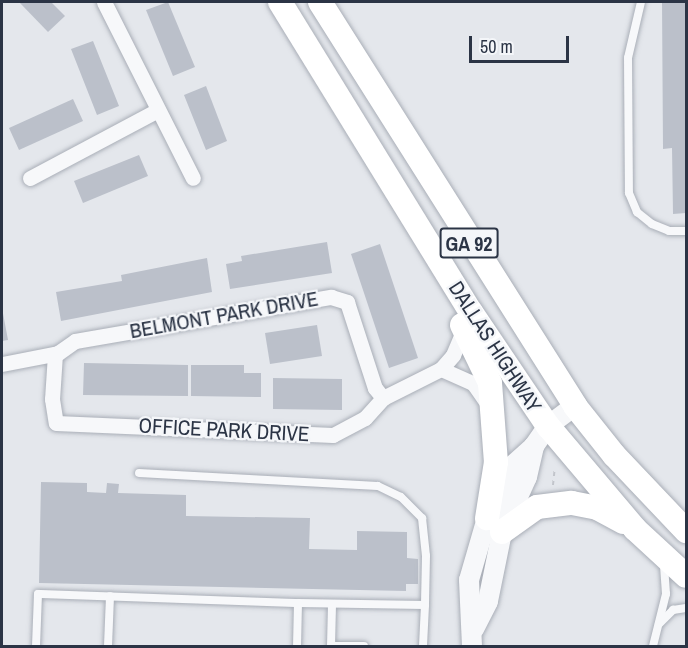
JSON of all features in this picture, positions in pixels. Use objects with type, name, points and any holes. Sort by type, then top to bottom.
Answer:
[{"type":"main road","name":"DALLAS HIGHWAY","points":[[280,2],[471,312],[542,445],[687,576]]},
{"type":"main road","name":"DALLAS HIGHWAY","points":[[320,2],[575,406],[614,455],[687,531]]},
{"type":"main road","points":[[358,128],[386,206],[464,329],[490,383],[496,462],[494,525],[537,507],[572,503],[597,508],[635,529]]},
{"type":"street","points":[[104,2],[156,111],[193,178]]},
{"type":"street","points":[[30,178],[156,111]]},
{"type":"street","name":"BELMONT PARK DRIVE","points":[[2,364],[55,354],[75,341],[331,297],[347,302],[375,388],[383,398]]},
{"type":"street","name":"OFFICE PARK DRIVE","points":[[55,354],[52,399],[56,423],[333,435],[365,418],[383,398],[441,369],[453,355],[464,329]]},
{"type":"street","points":[[441,369],[473,383],[493,412]]},
{"type":"street","points":[[473,638],[469,580],[494,525],[512,465],[542,445],[575,406]]},
{"type":"lane","points":[[641,2],[628,58],[629,194],[637,212],[652,224],[669,231],[687,231]]},
{"type":"lane","points":[[139,473],[378,486],[401,496],[422,518],[426,556],[423,646]]},
{"type":"lane","points":[[653,646],[654,629],[666,594],[662,554]]},
{"type":"lane","points":[[36,646],[38,594],[425,605]]},
{"type":"lane","points":[[108,646],[110,596]]},
{"type":"lane","points":[[297,646],[298,603]]},
{"type":"lane","points":[[332,604],[331,646],[364,646]]},
{"type":"lane","points":[[654,629],[673,610],[687,608]]},
{"type":"path","points":[[542,445],[555,467],[562,470]]},
{"type":"path","points":[[552,495],[555,467]]},
{"type":"building","points":[[19,2],[51,2],[65,16],[48,32]]},
{"type":"building","points":[[168,2],[195,67],[173,76],[146,10]]},
{"type":"building","points":[[662,2],[686,2],[686,213],[673,214],[672,148],[663,149]]},
{"type":"building","points":[[93,41],[119,106],[97,115],[71,49]]},
{"type":"building","points":[[206,86],[227,141],[206,150],[184,95]]},
{"type":"building","points":[[73,99],[83,121],[19,150],[9,128]]},
{"type":"building","points":[[139,155],[148,176],[83,203],[74,181]]},
{"type":"building","points":[[327,242],[332,273],[230,289],[226,264],[242,261],[241,256]]},
{"type":"building","points":[[380,244],[418,358],[389,368],[351,254]]},
{"type":"building","points":[[207,258],[212,292],[61,321],[56,292],[122,281],[121,275]]},
{"type":"building","points":[[2,308],[8,340],[2,341]]},
{"type":"building","points":[[317,325],[322,356],[270,364],[265,333]]},
{"type":"building","points":[[84,363],[188,365],[188,396],[83,395]]},
{"type":"building","points":[[191,365],[244,365],[244,373],[261,373],[261,397],[191,396]]},
{"type":"building","points":[[273,378],[342,379],[342,410],[273,409]]},
{"type":"building","points":[[41,482],[87,483],[87,492],[106,493],[107,483],[119,484],[118,493],[186,495],[186,516],[310,518],[309,549],[357,550],[357,531],[407,532],[407,558],[418,559],[418,584],[406,584],[406,591],[39,583]]}]
